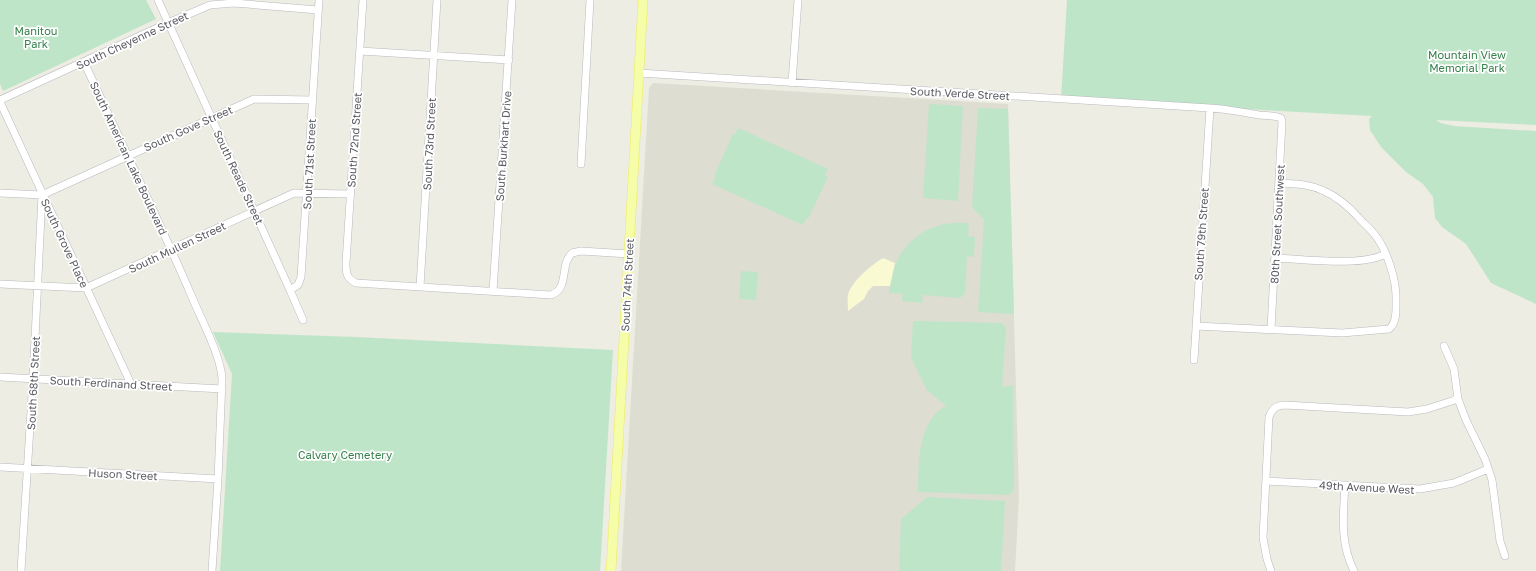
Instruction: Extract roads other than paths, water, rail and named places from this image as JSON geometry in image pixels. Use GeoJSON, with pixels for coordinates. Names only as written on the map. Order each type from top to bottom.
{"type":"FeatureCollection","features":[{"type":"Feature","properties":{"kind":"main road","name":"South 74th Street"},"geometry":{"type":"LineString","coordinates":[[611,571],[643,0]]}},
{"type":"Feature","properties":{"kind":"street","name":"South Reade Street"},"geometry":{"type":"LineString","coordinates":[[158,0],[255,210],[290,290]]}},
{"type":"Feature","properties":{"kind":"street","name":"South 71st Street"},"geometry":{"type":"LineString","coordinates":[[290,290],[298,285],[301,277],[308,193],[319,0]]}},
{"type":"Feature","properties":{"kind":"street","name":"South 72nd Street"},"geometry":{"type":"LineString","coordinates":[[363,0],[346,263],[347,276],[356,283],[420,287]]}},
{"type":"Feature","properties":{"kind":"street","name":"South 73rd Street"},"geometry":{"type":"LineString","coordinates":[[420,287],[437,0]]}},
{"type":"Feature","properties":{"kind":"street","name":"South Burkhart Drive"},"geometry":{"type":"LineString","coordinates":[[493,291],[512,0]]}},
{"type":"Feature","properties":{"kind":"street"},"geometry":{"type":"LineString","coordinates":[[581,164],[590,0]]}},
{"type":"Feature","properties":{"kind":"street"},"geometry":{"type":"LineString","coordinates":[[792,83],[798,0]]}},
{"type":"Feature","properties":{"kind":"street","name":"South Cheyenne Street"},"geometry":{"type":"LineString","coordinates":[[0,101],[208,6],[234,3],[318,10]]}},
{"type":"Feature","properties":{"kind":"street"},"geometry":{"type":"LineString","coordinates":[[360,51],[509,60]]}},
{"type":"Feature","properties":{"kind":"street","name":"South American Lake Boulevard"},"geometry":{"type":"LineString","coordinates":[[84,62],[172,249],[221,367],[222,389],[212,571]]}},
{"type":"Feature","properties":{"kind":"street","name":"South Verde Street"},"geometry":{"type":"LineString","coordinates":[[639,73],[1210,108],[1236,110],[1281,118]]}},
{"type":"Feature","properties":{"kind":"street","name":"South Gove Street"},"geometry":{"type":"LineString","coordinates":[[0,193],[42,195],[254,99],[313,100]]}},
{"type":"Feature","properties":{"kind":"street","name":"South Grove Place"},"geometry":{"type":"LineString","coordinates":[[0,101],[42,195],[131,384]]}},
{"type":"Feature","properties":{"kind":"street","name":"South 79th Street"},"geometry":{"type":"LineString","coordinates":[[1194,360],[1210,108]]}},
{"type":"Feature","properties":{"kind":"street","name":"80th Street Southwest"},"geometry":{"type":"LineString","coordinates":[[1271,329],[1281,118]]}},
{"type":"Feature","properties":{"kind":"street"},"geometry":{"type":"LineString","coordinates":[[1196,326],[1355,333],[1391,328],[1394,322],[1396,290],[1393,273],[1375,234],[1341,200],[1330,194],[1310,186],[1279,183]]}},
{"type":"Feature","properties":{"kind":"street","name":"South Mullen Street"},"geometry":{"type":"LineString","coordinates":[[0,284],[86,288],[294,193],[351,194]]}},
{"type":"Feature","properties":{"kind":"street","name":"South 68th Street"},"geometry":{"type":"LineString","coordinates":[[21,571],[33,379],[42,195]]}},
{"type":"Feature","properties":{"kind":"street"},"geometry":{"type":"LineString","coordinates":[[420,287],[551,295],[561,288],[563,284],[566,261],[572,253],[582,251],[629,254]]}},
{"type":"Feature","properties":{"kind":"street"},"geometry":{"type":"LineString","coordinates":[[1275,258],[1357,261],[1371,259],[1385,254]]}},
{"type":"Feature","properties":{"kind":"street"},"geometry":{"type":"LineString","coordinates":[[290,290],[303,320]]}},
{"type":"Feature","properties":{"kind":"street"},"geometry":{"type":"LineString","coordinates":[[1444,346],[1454,369],[1458,399],[1466,420],[1485,459],[1492,480],[1496,497],[1500,541],[1505,556]]}},
{"type":"Feature","properties":{"kind":"street","name":"South Ferdinand Street"},"geometry":{"type":"LineString","coordinates":[[0,377],[222,389]]}},
{"type":"Feature","properties":{"kind":"street"},"geometry":{"type":"LineString","coordinates":[[1271,571],[1263,538],[1269,417],[1274,408],[1285,404],[1408,412],[1427,409],[1458,399]]}},
{"type":"Feature","properties":{"kind":"street","name":"Huson Street"},"geometry":{"type":"LineString","coordinates":[[0,467],[218,479]]}},
{"type":"Feature","properties":{"kind":"street","name":"49th Avenue West"},"geometry":{"type":"LineString","coordinates":[[1266,481],[1420,489],[1454,483],[1488,469]]}},
{"type":"Feature","properties":{"kind":"street"},"geometry":{"type":"LineString","coordinates":[[1345,486],[1343,534],[1346,552],[1354,571]]}},
{"type":"Feature","properties":{"kind":"park label","name":"Manitou Park"},"geometry":{"type":"Point","coordinates":[36,36]}},
{"type":"Feature","properties":{"kind":"park label","name":"Mountain View Memorial Park"},"geometry":{"type":"Point","coordinates":[1467,60]}},
{"type":"Feature","properties":{"kind":"park label","name":"Calvary Cemetery"},"geometry":{"type":"Point","coordinates":[345,454]}}]}
